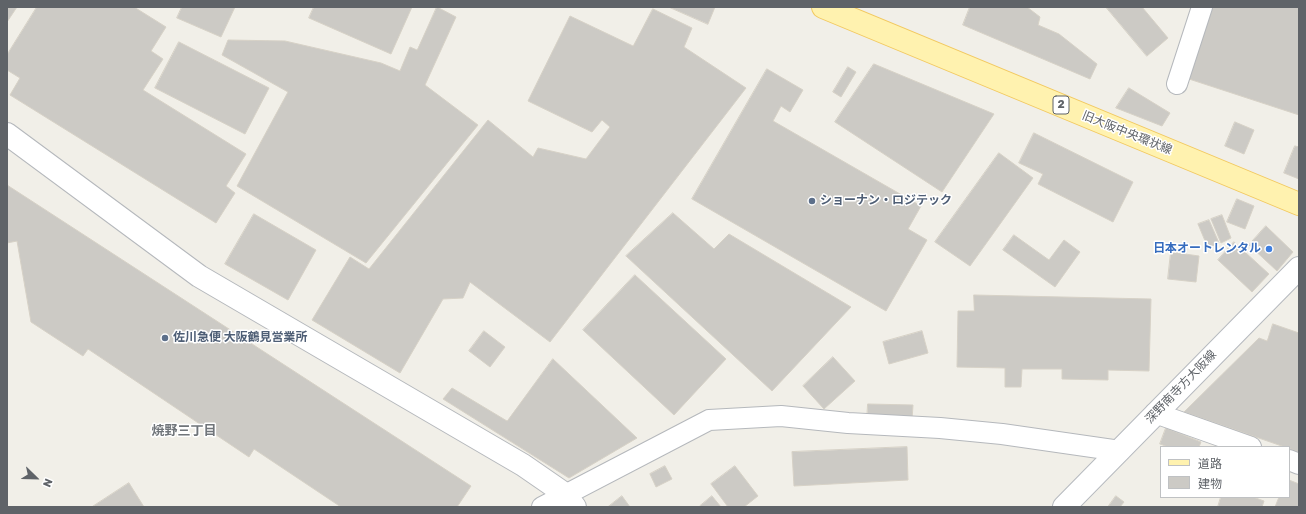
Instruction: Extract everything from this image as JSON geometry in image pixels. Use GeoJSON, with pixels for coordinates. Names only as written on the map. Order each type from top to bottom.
{"type":"FeatureCollection","features":[{"type":"Feature","properties":{"kind":"main road","name":"旧大阪中央環状線"},"geometry":{"type":"LineString","coordinates":[[823,7],[1299,204]]}},
{"type":"Feature","properties":{"kind":"street"},"geometry":{"type":"LineString","coordinates":[[1177,84],[1202,7]]}},
{"type":"Feature","properties":{"kind":"street"},"geometry":{"type":"LineString","coordinates":[[7,134],[199,276],[523,465],[570,501]]}},
{"type":"Feature","properties":{"kind":"street","name":"深野南寺方大阪線"},"geometry":{"type":"LineString","coordinates":[[1064,507],[1299,268]]}},
{"type":"Feature","properties":{"kind":"street"},"geometry":{"type":"LineString","coordinates":[[1155,413],[1248,446]]}},
{"type":"Feature","properties":{"kind":"street"},"geometry":{"type":"LineString","coordinates":[[542,507],[570,501],[708,420],[782,416],[848,423],[940,428],[1002,434],[1120,451]]}},
{"type":"Feature","properties":{"kind":"building"},"geometry":{"type":"Polygon","coordinates":[[[7,7],[17,7],[7,22],[7,7]]]}},
{"type":"Feature","properties":{"kind":"building"},"geometry":{"type":"Polygon","coordinates":[[[37,7],[134,7],[166,27],[151,51],[163,59],[143,90],[246,154],[226,186],[235,193],[216,223],[10,95],[20,78],[7,70],[7,55],[37,7]]]}},
{"type":"Feature","properties":{"kind":"building"},"geometry":{"type":"Polygon","coordinates":[[[182,7],[235,7],[221,37],[177,18],[182,7]]]}},
{"type":"Feature","properties":{"kind":"building"},"geometry":{"type":"Polygon","coordinates":[[[314,7],[412,7],[391,54],[309,18],[314,7]]]}},
{"type":"Feature","properties":{"kind":"building"},"geometry":{"type":"Polygon","coordinates":[[[437,7],[456,17],[425,85],[478,125],[366,263],[237,186],[288,92],[222,55],[228,40],[285,41],[381,63],[400,71],[410,47],[417,50],[437,7]]]}},
{"type":"Feature","properties":{"kind":"building"},"geometry":{"type":"Polygon","coordinates":[[[669,7],[715,7],[708,24],[669,7]]]}},
{"type":"Feature","properties":{"kind":"building"},"geometry":{"type":"Polygon","coordinates":[[[970,7],[1027,7],[1040,17],[1038,25],[1059,34],[1097,64],[1090,79],[963,25],[970,7]]]}},
{"type":"Feature","properties":{"kind":"building"},"geometry":{"type":"Polygon","coordinates":[[[1106,7],[1142,7],[1168,38],[1147,56],[1106,7]]]}},
{"type":"Feature","properties":{"kind":"building"},"geometry":{"type":"Polygon","coordinates":[[[1212,7],[1299,7],[1299,115],[1189,79],[1212,7]]]}},
{"type":"Feature","properties":{"kind":"building"},"geometry":{"type":"Polygon","coordinates":[[[653,9],[692,28],[684,47],[746,88],[550,342],[470,282],[463,298],[443,299],[400,373],[312,320],[350,257],[369,269],[488,120],[533,157],[538,148],[586,159],[610,127],[602,120],[592,132],[528,101],[570,16],[633,46],[653,9]]]}},
{"type":"Feature","properties":{"kind":"building"},"geometry":{"type":"Polygon","coordinates":[[[179,42],[269,88],[245,134],[155,88],[179,42]]]}},
{"type":"Feature","properties":{"kind":"building"},"geometry":{"type":"Polygon","coordinates":[[[874,64],[994,114],[942,192],[835,122],[874,64]]]}},
{"type":"Feature","properties":{"kind":"building"},"geometry":{"type":"Polygon","coordinates":[[[848,67],[856,72],[841,97],[833,92],[848,67]]]}},
{"type":"Feature","properties":{"kind":"building"},"geometry":{"type":"Polygon","coordinates":[[[767,69],[803,90],[790,112],[781,106],[773,121],[921,206],[908,229],[927,240],[886,311],[692,199],[767,69]]]}},
{"type":"Feature","properties":{"kind":"building"},"geometry":{"type":"Polygon","coordinates":[[[1129,88],[1170,113],[1162,126],[1116,108],[1129,88]]]}},
{"type":"Feature","properties":{"kind":"building"},"geometry":{"type":"Polygon","coordinates":[[[1235,122],[1254,130],[1244,154],[1225,146],[1235,122]]]}},
{"type":"Feature","properties":{"kind":"building"},"geometry":{"type":"Polygon","coordinates":[[[1034,133],[1133,182],[1113,222],[1038,184],[1043,174],[1019,163],[1034,133]]]}},
{"type":"Feature","properties":{"kind":"building"},"geometry":{"type":"Polygon","coordinates":[[[1295,146],[1299,147],[1299,179],[1284,173],[1295,146]]]}},
{"type":"Feature","properties":{"kind":"building"},"geometry":{"type":"Polygon","coordinates":[[[999,153],[1033,178],[970,266],[935,242],[999,153]]]}},
{"type":"Feature","properties":{"kind":"building"},"geometry":{"type":"Polygon","coordinates":[[[7,185],[471,486],[457,507],[341,507],[254,449],[249,457],[88,349],[83,356],[31,322],[17,241],[7,243],[7,185]]]}},
{"type":"Feature","properties":{"kind":"building"},"geometry":{"type":"Polygon","coordinates":[[[1237,199],[1254,206],[1245,229],[1227,222],[1237,199]]]}},
{"type":"Feature","properties":{"kind":"building"},"geometry":{"type":"Polygon","coordinates":[[[673,213],[714,249],[729,234],[851,307],[772,391],[626,256],[673,213]]]}},
{"type":"Feature","properties":{"kind":"building"},"geometry":{"type":"Polygon","coordinates":[[[254,214],[316,250],[288,300],[225,264],[254,214]]]}},
{"type":"Feature","properties":{"kind":"building"},"geometry":{"type":"Polygon","coordinates":[[[1222,215],[1231,238],[1221,243],[1211,219],[1222,215]]]}},
{"type":"Feature","properties":{"kind":"building"},"geometry":{"type":"Polygon","coordinates":[[[1209,220],[1219,243],[1208,248],[1198,224],[1209,220]]]}},
{"type":"Feature","properties":{"kind":"building"},"geometry":{"type":"Polygon","coordinates":[[[1266,226],[1293,252],[1277,271],[1249,245],[1266,226]]]}},
{"type":"Feature","properties":{"kind":"building"},"geometry":{"type":"Polygon","coordinates":[[[1014,235],[1049,260],[1064,240],[1080,252],[1055,287],[1003,250],[1014,235]]]}},
{"type":"Feature","properties":{"kind":"building"},"geometry":{"type":"Polygon","coordinates":[[[1234,242],[1269,274],[1252,292],[1218,260],[1234,242]]]}},
{"type":"Feature","properties":{"kind":"building"},"geometry":{"type":"Polygon","coordinates":[[[1171,252],[1199,256],[1196,282],[1168,279],[1171,252]]]}},
{"type":"Feature","properties":{"kind":"building"},"geometry":{"type":"Polygon","coordinates":[[[635,275],[726,359],[674,415],[583,330],[635,275]]]}},
{"type":"Feature","properties":{"kind":"building"},"geometry":{"type":"Polygon","coordinates":[[[974,295],[1151,299],[1149,371],[1108,370],[1108,380],[1062,379],[1062,369],[1022,369],[1021,387],[1005,387],[1005,368],[957,367],[958,311],[974,311],[974,295]]]}},
{"type":"Feature","properties":{"kind":"building"},"geometry":{"type":"Polygon","coordinates":[[[1273,324],[1299,333],[1299,452],[1290,449],[1290,446],[1282,446],[1184,412],[1259,338],[1267,341],[1273,324]]]}},
{"type":"Feature","properties":{"kind":"building"},"geometry":{"type":"Polygon","coordinates":[[[484,331],[505,347],[490,367],[469,351],[484,331]]]}},
{"type":"Feature","properties":{"kind":"building"},"geometry":{"type":"Polygon","coordinates":[[[922,331],[928,353],[889,364],[883,342],[922,331]]]}},
{"type":"Feature","properties":{"kind":"building"},"geometry":{"type":"Polygon","coordinates":[[[833,357],[855,381],[824,409],[803,386],[833,357]]]}},
{"type":"Feature","properties":{"kind":"building"},"geometry":{"type":"Polygon","coordinates":[[[553,359],[637,438],[569,478],[443,399],[452,388],[507,421],[553,359]]]}},
{"type":"Feature","properties":{"kind":"building"},"geometry":{"type":"Polygon","coordinates":[[[868,404],[913,405],[912,420],[867,420],[868,404]]]}},
{"type":"Feature","properties":{"kind":"building"},"geometry":{"type":"Polygon","coordinates":[[[1166,428],[1201,442],[1199,446],[1165,446],[1160,444],[1166,428]]]}},
{"type":"Feature","properties":{"kind":"building"},"geometry":{"type":"Polygon","coordinates":[[[907,447],[908,480],[794,486],[792,452],[907,447]]]}},
{"type":"Feature","properties":{"kind":"building"},"geometry":{"type":"Polygon","coordinates":[[[665,466],[672,479],[656,487],[650,474],[665,466]]]}},
{"type":"Feature","properties":{"kind":"building"},"geometry":{"type":"Polygon","coordinates":[[[735,466],[758,496],[744,507],[728,507],[711,484],[735,466]]]}},
{"type":"Feature","properties":{"kind":"building"},"geometry":{"type":"Polygon","coordinates":[[[1290,480],[1299,484],[1299,507],[1275,507],[1279,498],[1290,498],[1290,480]]]}},
{"type":"Feature","properties":{"kind":"building"},"geometry":{"type":"Polygon","coordinates":[[[129,483],[144,507],[92,507],[129,483]]]}},
{"type":"Feature","properties":{"kind":"building"},"geometry":{"type":"Polygon","coordinates":[[[622,496],[630,507],[608,507],[622,496]]]}},
{"type":"Feature","properties":{"kind":"building"},"geometry":{"type":"Polygon","coordinates":[[[712,496],[721,507],[700,507],[700,506],[712,496]]]}},
{"type":"Feature","properties":{"kind":"building"},"geometry":{"type":"Polygon","coordinates":[[[1116,496],[1124,502],[1120,507],[1108,507],[1116,496]]]}},
{"type":"Feature","properties":{"kind":"building"},"geometry":{"type":"Polygon","coordinates":[[[1221,498],[1256,498],[1264,501],[1262,507],[1218,507],[1221,498]]]}},
{"type":"Feature","properties":{"kind":"place","name":"ショーナン・ロジテック"},"geometry":{"type":"Point","coordinates":[812,201]}},
{"type":"Feature","properties":{"kind":"place","name":"日本オートレンタル"},"geometry":{"type":"Point","coordinates":[1269,249]}},
{"type":"Feature","properties":{"kind":"place","name":"佐川急便 大阪鶴見営業所"},"geometry":{"type":"Point","coordinates":[165,338]}},
{"type":"Feature","properties":{"kind":"district","name":"焼野三丁目"},"geometry":{"type":"Point","coordinates":[184,431]}}]}
